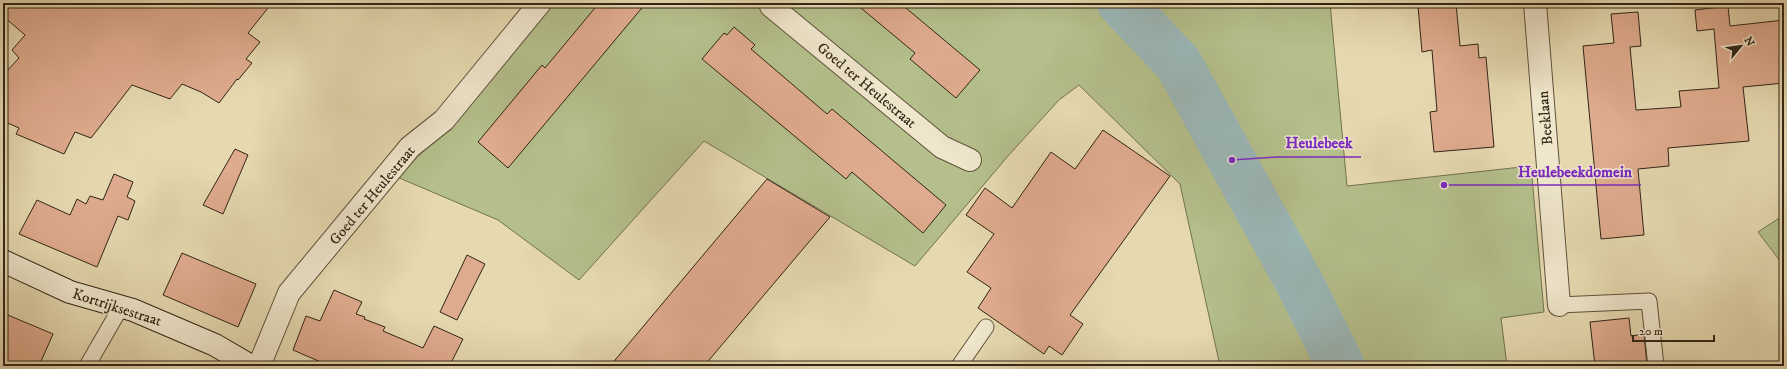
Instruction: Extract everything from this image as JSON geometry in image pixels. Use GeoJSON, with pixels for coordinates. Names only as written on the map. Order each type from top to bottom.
{"type":"FeatureCollection","features":[{"type":"Feature","properties":{"kind":"street","name":"Goed ter Heulestraat"},"geometry":{"type":"LineString","coordinates":[[247,364],[289,293],[410,147],[444,120],[540,3]]}},
{"type":"Feature","properties":{"kind":"street","name":"Goed ter Heulestraat"},"geometry":{"type":"LineString","coordinates":[[770,3],[771,6],[942,147],[970,160]]}},
{"type":"Feature","properties":{"kind":"street","name":"Beeklaan"},"geometry":{"type":"LineString","coordinates":[[1535,3],[1559,304]]}},
{"type":"Feature","properties":{"kind":"street","name":"Kortrijksestraat"},"geometry":{"type":"LineString","coordinates":[[3,261],[70,292],[133,310],[215,345],[247,364]]}},
{"type":"Feature","properties":{"kind":"lane"},"geometry":{"type":"LineString","coordinates":[[1559,304],[1649,301],[1656,366]]}},
{"type":"Feature","properties":{"kind":"lane"},"geometry":{"type":"LineString","coordinates":[[87,366],[121,307]]}},
{"type":"Feature","properties":{"kind":"lane"},"geometry":{"type":"LineString","coordinates":[[959,366],[986,327]]}},
{"type":"Feature","properties":{"kind":"green space"},"geometry":{"type":"Polygon","coordinates":[[[552,3],[1330,3],[1347,186],[1531,166],[1544,312],[1501,318],[1507,366],[1220,366],[1180,184],[1079,85],[1059,100],[1008,156],[915,266],[704,141],[579,280],[498,220],[397,177],[447,128],[552,3]]]}},
{"type":"Feature","properties":{"kind":"green space"},"geometry":{"type":"Polygon","coordinates":[[[1784,215],[1784,266],[1758,232],[1784,215]]]}},
{"type":"Feature","properties":{"kind":"building"},"geometry":{"type":"Polygon","coordinates":[[[3,3],[272,3],[248,33],[260,42],[246,59],[252,63],[238,80],[237,79],[219,103],[201,92],[182,84],[170,99],[132,85],[91,138],[75,132],[64,154],[16,134],[19,128],[3,121],[3,75],[19,58],[12,50],[25,35],[3,16],[3,3]]]}},
{"type":"Feature","properties":{"kind":"building"},"geometry":{"type":"Polygon","coordinates":[[[599,3],[646,3],[508,168],[478,142],[542,65],[545,68],[599,3]]]}},
{"type":"Feature","properties":{"kind":"building"},"geometry":{"type":"Polygon","coordinates":[[[855,3],[900,3],[980,70],[956,98],[910,59],[915,53],[855,3]]]}},
{"type":"Feature","properties":{"kind":"building"},"geometry":{"type":"Polygon","coordinates":[[[1434,3],[1456,3],[1460,46],[1478,44],[1479,58],[1486,57],[1494,147],[1434,152],[1430,112],[1437,111],[1432,50],[1422,52],[1418,6],[1434,3]]]}},
{"type":"Feature","properties":{"kind":"building"},"geometry":{"type":"Polygon","coordinates":[[[1728,6],[1730,26],[1784,20],[1784,83],[1743,87],[1749,141],[1668,148],[1669,166],[1638,169],[1644,235],[1601,239],[1583,46],[1614,43],[1611,14],[1638,12],[1641,46],[1630,47],[1636,110],[1681,107],[1679,91],[1719,88],[1714,29],[1697,31],[1695,10],[1728,6]]]}},
{"type":"Feature","properties":{"kind":"building"},"geometry":{"type":"Polygon","coordinates":[[[734,27],[755,45],[751,49],[827,114],[832,109],[946,205],[923,233],[852,172],[846,179],[702,59],[724,33],[727,35],[734,27]]]}},
{"type":"Feature","properties":{"kind":"building"},"geometry":{"type":"Polygon","coordinates":[[[1103,130],[1170,176],[1070,315],[1083,324],[1062,355],[1049,346],[1044,354],[978,308],[991,288],[967,272],[994,234],[966,215],[985,188],[1012,208],[1051,152],[1075,169],[1103,130]]]}},
{"type":"Feature","properties":{"kind":"building"},"geometry":{"type":"Polygon","coordinates":[[[235,149],[248,155],[223,214],[203,205],[235,149]]]}},
{"type":"Feature","properties":{"kind":"building"},"geometry":{"type":"Polygon","coordinates":[[[114,174],[133,182],[127,197],[135,201],[128,220],[118,216],[97,267],[19,234],[37,200],[70,215],[77,199],[86,204],[90,196],[103,200],[114,174]]]}},
{"type":"Feature","properties":{"kind":"building"},"geometry":{"type":"Polygon","coordinates":[[[767,179],[830,217],[704,366],[610,366],[767,179]]]}},
{"type":"Feature","properties":{"kind":"building"},"geometry":{"type":"Polygon","coordinates":[[[182,253],[256,284],[238,327],[163,295],[182,253]]]}},
{"type":"Feature","properties":{"kind":"building"},"geometry":{"type":"Polygon","coordinates":[[[467,255],[485,264],[457,320],[440,312],[467,255]]]}},
{"type":"Feature","properties":{"kind":"building"},"geometry":{"type":"Polygon","coordinates":[[[334,290],[362,302],[356,314],[365,317],[364,319],[385,327],[383,331],[423,348],[434,326],[463,339],[452,361],[464,366],[330,366],[293,350],[306,316],[320,321],[334,290]]]}},
{"type":"Feature","properties":{"kind":"building"},"geometry":{"type":"Polygon","coordinates":[[[3,313],[53,334],[39,366],[3,366],[3,313]]]}},
{"type":"Feature","properties":{"kind":"building"},"geometry":{"type":"Polygon","coordinates":[[[1629,318],[1631,336],[1644,334],[1647,366],[1595,366],[1590,322],[1629,318]]]}},
{"type":"Feature","properties":{"kind":"waterway"},"geometry":{"type":"LineString","coordinates":[[1121,3],[1178,63],[1299,282],[1341,366]]}},
{"type":"Feature","properties":{"kind":"place","name":"Heulebeek"},"geometry":{"type":"Point","coordinates":[1232,160]}},
{"type":"Feature","properties":{"kind":"place","name":"Heulebeekdomein"},"geometry":{"type":"Point","coordinates":[1444,185]}}]}
